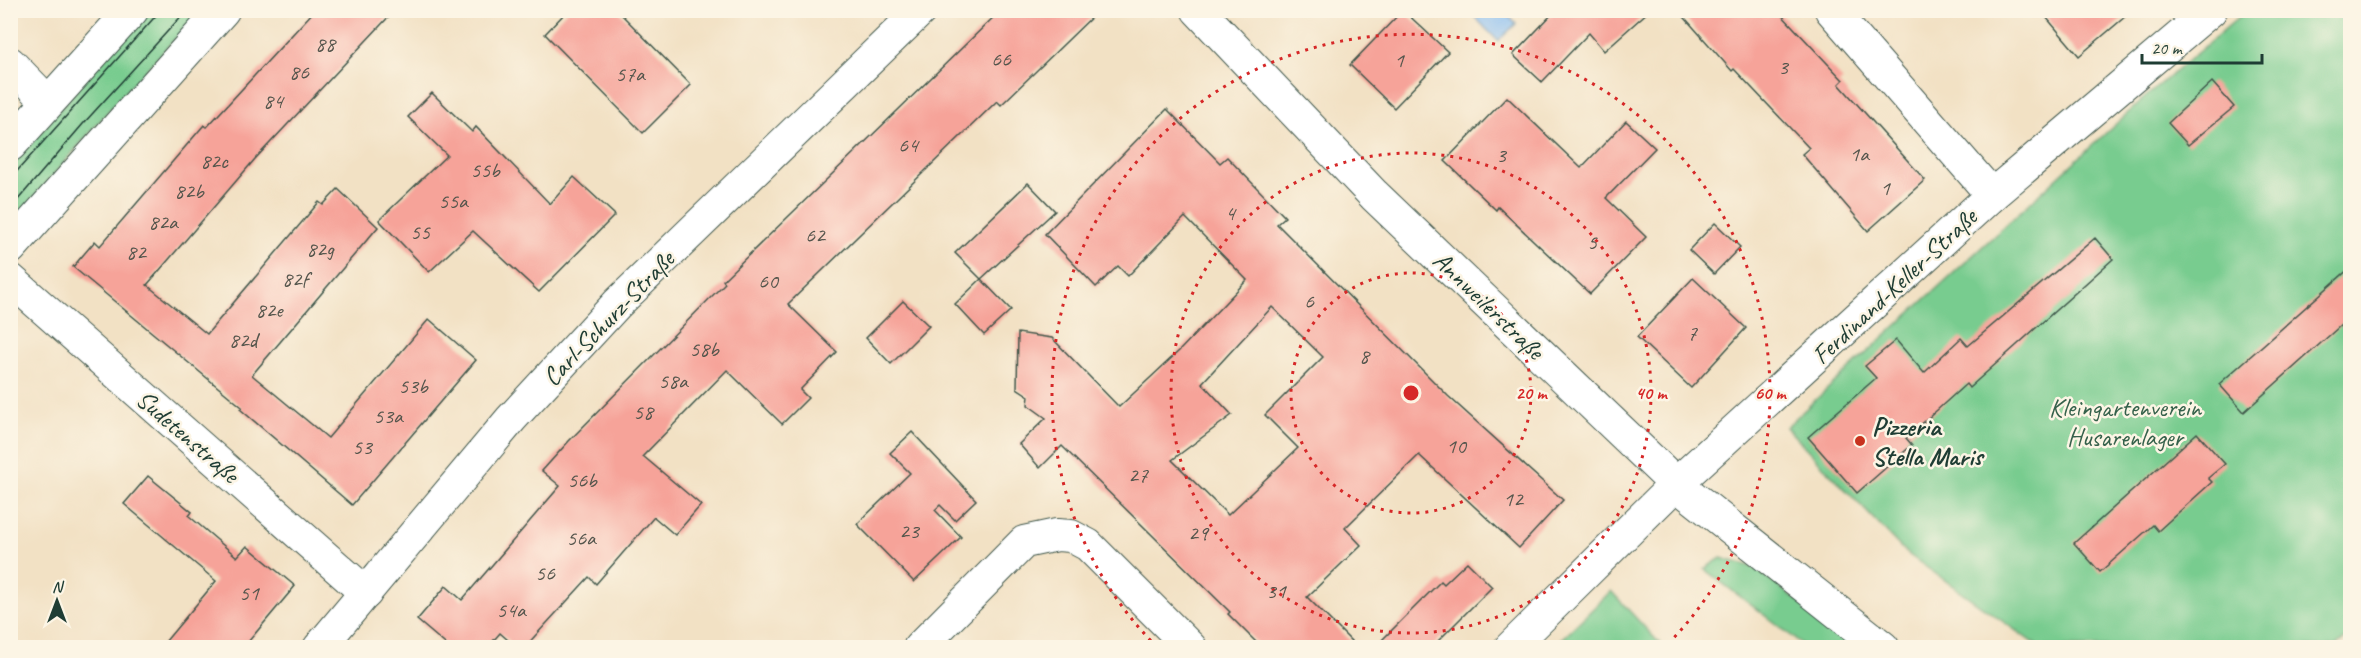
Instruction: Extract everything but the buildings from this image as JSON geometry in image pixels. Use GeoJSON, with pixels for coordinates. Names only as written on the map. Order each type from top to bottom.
{"type":"FeatureCollection","features":[{"type":"Feature","properties":{"kind":"street"},"geometry":{"type":"LineString","coordinates":[[10,145],[47,101],[132,10]]}},
{"type":"Feature","properties":{"kind":"street"},"geometry":{"type":"LineString","coordinates":[[10,248],[223,10]]}},
{"type":"Feature","properties":{"kind":"street","name":"Carl-Schurz-Straße"},"geometry":{"type":"LineString","coordinates":[[319,648],[511,419],[617,304],[921,10]]}},
{"type":"Feature","properties":{"kind":"street","name":"Annweilerstraße"},"geometry":{"type":"LineString","coordinates":[[1198,10],[1374,195],[1676,484],[1882,648]]}},
{"type":"Feature","properties":{"kind":"street"},"geometry":{"type":"LineString","coordinates":[[1831,10],[1992,195]]}},
{"type":"Feature","properties":{"kind":"street","name":"Ferdinand-Keller-Straße"},"geometry":{"type":"LineString","coordinates":[[1510,648],[1676,484],[1992,195],[2211,10]]}},
{"type":"Feature","properties":{"kind":"street"},"geometry":{"type":"LineString","coordinates":[[10,63],[47,101]]}},
{"type":"Feature","properties":{"kind":"street","name":"Sudetenstraße"},"geometry":{"type":"LineString","coordinates":[[10,279],[366,593]]}},
{"type":"Feature","properties":{"kind":"street"},"geometry":{"type":"LineString","coordinates":[[919,648],[1024,542],[1057,535],[1071,536],[1088,545],[1191,648]]}},
{"type":"Feature","properties":{"kind":"green space"},"geometry":{"type":"Polygon","coordinates":[[[144,11],[201,11],[119,99],[11,224],[11,166],[144,11]]]}},
{"type":"Feature","properties":{"kind":"green space","name":"Kleingartenverein Husarenlager"},"geometry":{"type":"Polygon","coordinates":[[[2246,11],[2350,11],[2350,634],[2335,647],[2039,647],[1905,552],[1786,427],[2143,99],[2246,11]]]}},
{"type":"Feature","properties":{"kind":"green space"},"geometry":{"type":"Polygon","coordinates":[[[1721,558],[1753,567],[1859,647],[1806,647],[1704,569],[1721,558]]]}},
{"type":"Feature","properties":{"kind":"green space"},"geometry":{"type":"Polygon","coordinates":[[[1611,591],[1663,647],[1553,647],[1611,591]]]}},
{"type":"Feature","properties":{"kind":"water"},"geometry":{"type":"Polygon","coordinates":[[[1469,11],[1504,11],[1516,24],[1498,41],[1469,11]]]}},
{"type":"Feature","properties":{"kind":"tram line"},"geometry":{"type":"LineString","coordinates":[[10,179],[161,10]]}},
{"type":"Feature","properties":{"kind":"tram line"},"geometry":{"type":"LineString","coordinates":[[10,209],[83,124],[187,10]]}},
{"type":"Feature","properties":{"kind":"place","name":"Pizzeria Stella Maris"},"geometry":{"type":"Point","coordinates":[1860,441]}}]}
